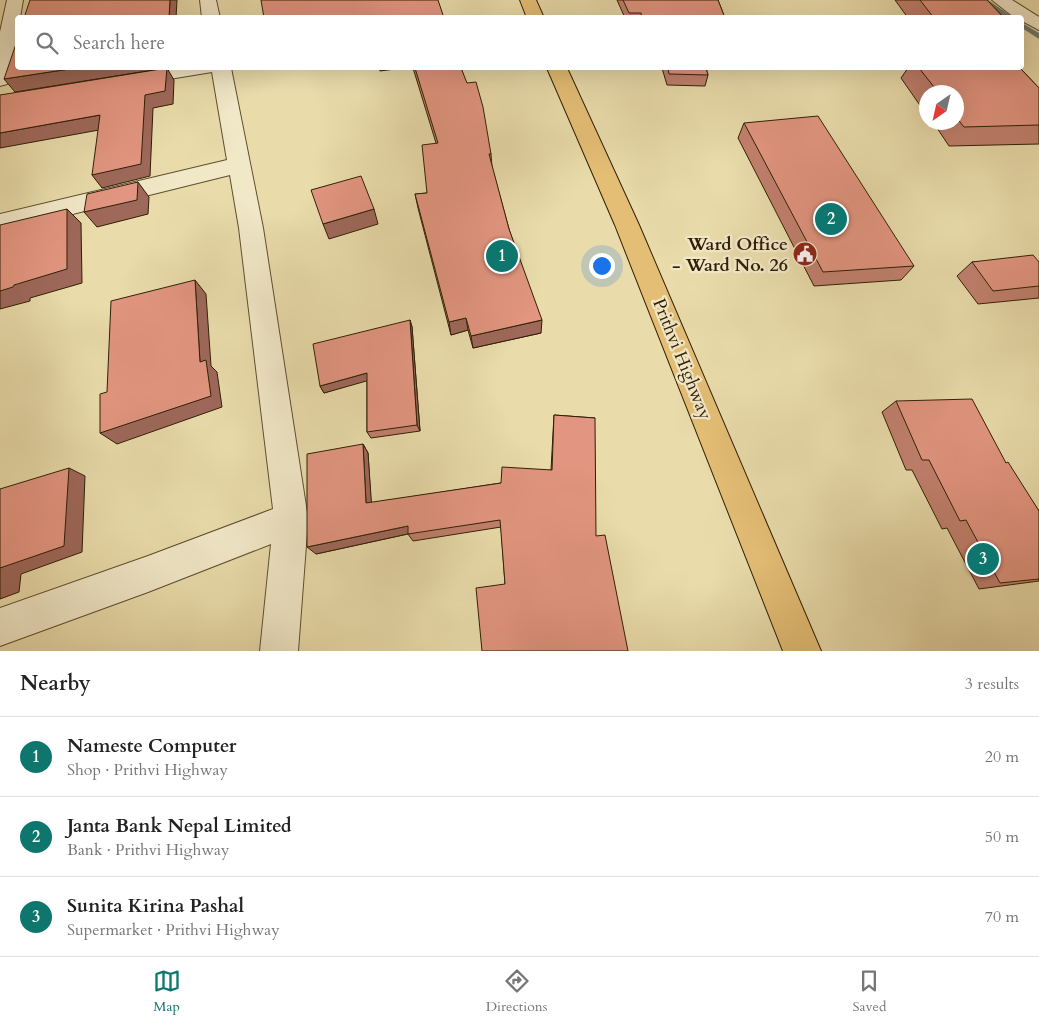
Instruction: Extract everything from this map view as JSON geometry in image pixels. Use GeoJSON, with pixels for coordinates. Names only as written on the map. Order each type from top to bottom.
{"type":"FeatureCollection","features":[{"type":"Feature","properties":{"kind":"highway"},"geometry":{"type":"LineString","coordinates":[[528,0],[535,15]]}},
{"type":"Feature","properties":{"kind":"highway","name":"Prithvi Highway"},"geometry":{"type":"LineString","coordinates":[[559,70],[627,225],[802,651]]}},
{"type":"Feature","properties":{"kind":"street"},"geometry":{"type":"LineString","coordinates":[[0,80],[14,0]]}},
{"type":"Feature","properties":{"kind":"street"},"geometry":{"type":"LineString","coordinates":[[208,0],[210,15]]}},
{"type":"Feature","properties":{"kind":"street"},"geometry":{"type":"LineString","coordinates":[[1000,0],[1023,15]]}},
{"type":"Feature","properties":{"kind":"street"},"geometry":{"type":"LineString","coordinates":[[1024,15],[1039,25]]}},
{"type":"Feature","properties":{"kind":"street"},"geometry":{"type":"LineString","coordinates":[[112,83],[193,70]]}},
{"type":"Feature","properties":{"kind":"street"},"geometry":{"type":"LineString","coordinates":[[220,70],[251,228],[291,519],[278,651]]}},
{"type":"Feature","properties":{"kind":"street"},"geometry":{"type":"LineString","coordinates":[[0,223],[239,165]]}},
{"type":"Feature","properties":{"kind":"street"},"geometry":{"type":"LineString","coordinates":[[0,628],[291,519]]}},
{"type":"Feature","properties":{"kind":"building"},"geometry":{"type":"Polygon","coordinates":[[[30,0],[170,0],[169,15],[25,15],[30,0]]]}},
{"type":"Feature","properties":{"kind":"building"},"geometry":{"type":"Polygon","coordinates":[[[261,0],[438,0],[443,15],[264,15],[261,0]]]}},
{"type":"Feature","properties":{"kind":"building"},"geometry":{"type":"Polygon","coordinates":[[[623,0],[718,0],[724,15],[641,15],[641,13],[629,13],[623,0]]]}},
{"type":"Feature","properties":{"kind":"building"},"geometry":{"type":"Polygon","coordinates":[[[920,0],[987,0],[1001,15],[932,15],[920,0]]]}},
{"type":"Feature","properties":{"kind":"building"},"geometry":{"type":"Polygon","coordinates":[[[15,47],[15,70],[63,70],[4,79],[15,47]]]}},
{"type":"Feature","properties":{"kind":"building"},"geometry":{"type":"Polygon","coordinates":[[[155,70],[167,70],[165,91],[145,95],[141,164],[92,175],[100,115],[0,133],[0,95],[155,70]]]}},
{"type":"Feature","properties":{"kind":"building"},"geometry":{"type":"Polygon","coordinates":[[[416,70],[462,70],[467,83],[476,82],[483,107],[491,154],[489,154],[509,229],[542,320],[471,336],[466,318],[449,322],[415,194],[427,193],[422,145],[438,143],[416,70]]]}},
{"type":"Feature","properties":{"kind":"building"},"geometry":{"type":"Polygon","coordinates":[[[668,70],[707,70],[708,75],[669,74],[668,70]]]}},
{"type":"Feature","properties":{"kind":"building"},"geometry":{"type":"Polygon","coordinates":[[[921,70],[1022,70],[1039,88],[1039,125],[964,127],[964,85],[932,85],[921,70]]]}},
{"type":"Feature","properties":{"kind":"building"},"geometry":{"type":"Polygon","coordinates":[[[818,116],[914,266],[823,272],[744,123],[818,116]]]}},
{"type":"Feature","properties":{"kind":"building"},"geometry":{"type":"Polygon","coordinates":[[[361,176],[374,209],[323,224],[311,190],[361,176]]]}},
{"type":"Feature","properties":{"kind":"building"},"geometry":{"type":"Polygon","coordinates":[[[138,182],[137,200],[84,212],[87,194],[138,182]]]}},
{"type":"Feature","properties":{"kind":"building"},"geometry":{"type":"Polygon","coordinates":[[[67,209],[67,269],[0,291],[0,225],[67,209]]]}},
{"type":"Feature","properties":{"kind":"building"},"geometry":{"type":"Polygon","coordinates":[[[1033,255],[1039,262],[1039,286],[993,291],[972,262],[1033,255]]]}},
{"type":"Feature","properties":{"kind":"building"},"geometry":{"type":"Polygon","coordinates":[[[195,280],[200,362],[206,360],[211,396],[100,433],[100,394],[107,392],[111,301],[195,280]]]}},
{"type":"Feature","properties":{"kind":"building"},"geometry":{"type":"Polygon","coordinates":[[[410,320],[417,425],[367,432],[367,373],[320,386],[313,344],[410,320]]]}},
{"type":"Feature","properties":{"kind":"building"},"geometry":{"type":"Polygon","coordinates":[[[972,399],[1006,463],[1008,462],[1039,511],[1039,579],[1000,583],[966,520],[960,521],[929,460],[922,460],[896,401],[972,399]]]}},
{"type":"Feature","properties":{"kind":"building"},"geometry":{"type":"Polygon","coordinates":[[[554,415],[595,418],[596,536],[605,535],[628,651],[482,651],[476,588],[505,584],[500,520],[408,534],[408,526],[307,547],[307,454],[363,444],[366,503],[501,483],[502,467],[552,470],[554,415]]]}},
{"type":"Feature","properties":{"kind":"building"},"geometry":{"type":"Polygon","coordinates":[[[69,468],[64,546],[0,568],[0,489],[69,468]]]}},
{"type":"Feature","properties":{"kind":"waterway"},"geometry":{"type":"LineString","coordinates":[[983,0],[1006,15]]}},
{"type":"Feature","properties":{"kind":"waterway"},"geometry":{"type":"LineString","coordinates":[[1024,26],[1039,37]]}},
{"type":"Feature","properties":{"kind":"place","name":"Janta Bank Nepal Limited"},"geometry":{"type":"Point","coordinates":[831,219]}},
{"type":"Feature","properties":{"kind":"place","name":"Ward Office - Ward No. 26"},"geometry":{"type":"Point","coordinates":[805,254]}},
{"type":"Feature","properties":{"kind":"place","name":"Nameste Computer"},"geometry":{"type":"Point","coordinates":[502,256]}},
{"type":"Feature","properties":{"kind":"place","name":"Sunita Kirina Pashal"},"geometry":{"type":"Point","coordinates":[983,559]}}]}
